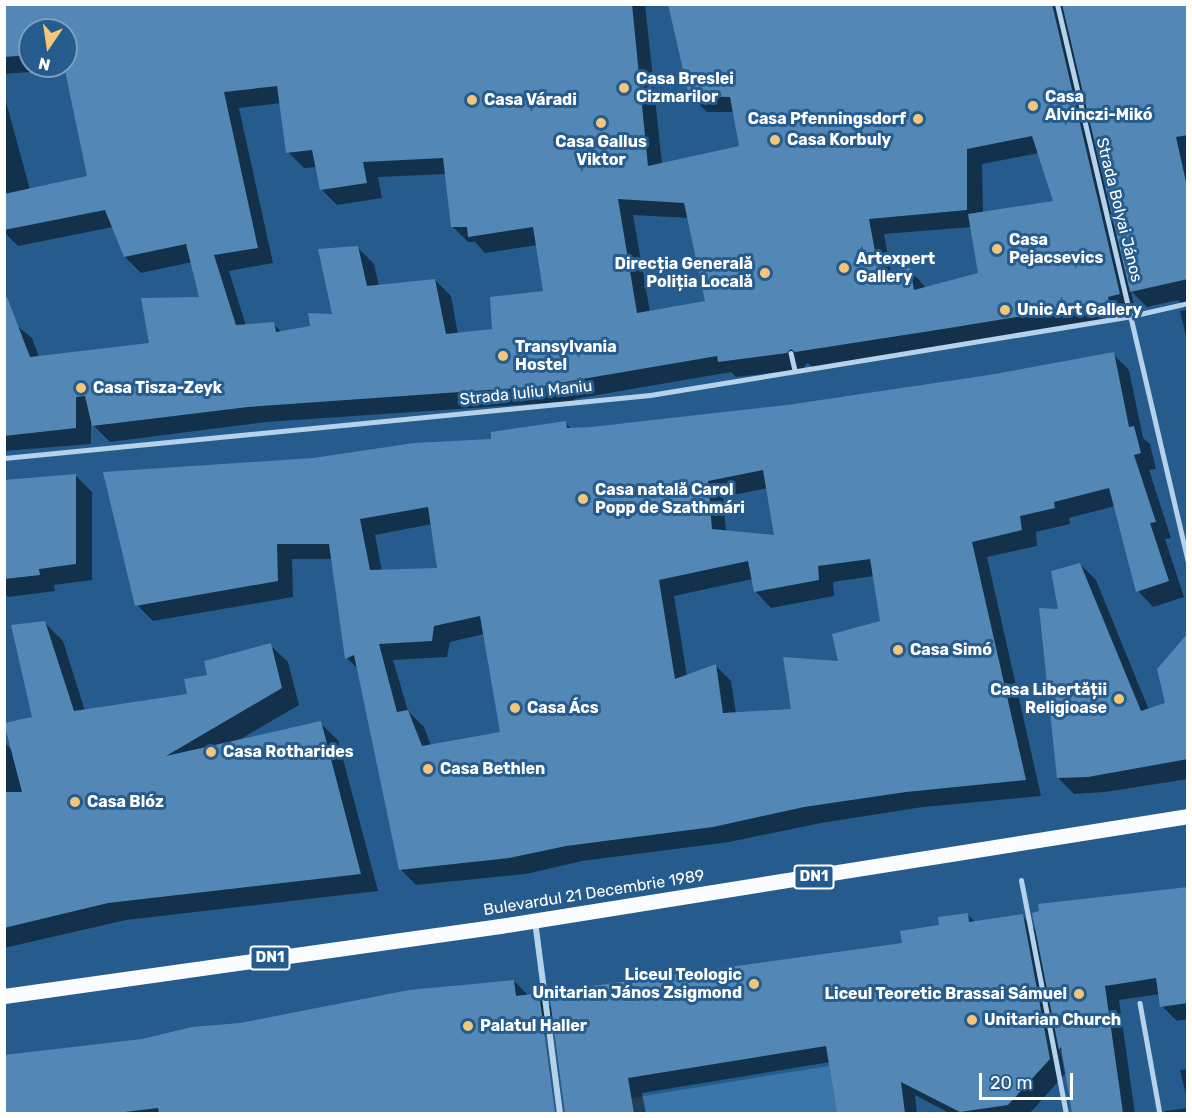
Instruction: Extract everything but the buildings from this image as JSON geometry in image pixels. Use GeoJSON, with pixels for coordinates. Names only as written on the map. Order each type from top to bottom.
{"type":"FeatureCollection","features":[{"type":"Feature","properties":{"kind":"main road","name":"Bulevardul 21 Decembrie 1989"},"geometry":{"type":"LineString","coordinates":[[4,996],[535,921],[1188,816]]}},
{"type":"Feature","properties":{"kind":"street","name":"Strada Bolyai János"},"geometry":{"type":"LineString","coordinates":[[1057,4],[1188,562]]}},
{"type":"Feature","properties":{"kind":"street","name":"Strada Iuliu Maniu"},"geometry":{"type":"LineString","coordinates":[[4,458],[650,395],[1131,316],[1188,303]]}},
{"type":"Feature","properties":{"kind":"street"},"geometry":{"type":"LineString","coordinates":[[1021,880],[1066,1113]]}},
{"type":"Feature","properties":{"kind":"street"},"geometry":{"type":"LineString","coordinates":[[535,921],[560,1113]]}},
{"type":"Feature","properties":{"kind":"lane"},"geometry":{"type":"LineString","coordinates":[[791,353],[795,371]]}},
{"type":"Feature","properties":{"kind":"lane"},"geometry":{"type":"LineString","coordinates":[[1140,1003],[1160,1113]]}},
{"type":"Feature","properties":{"kind":"shaded area"},"geometry":{"type":"Polygon","coordinates":[[[829,1066],[837,1113],[634,1113],[631,1098],[829,1066]]]}},
{"type":"Feature","properties":{"kind":"place","name":"Casa Breslei Cizmarilor"},"geometry":{"type":"Point","coordinates":[624,88]}},
{"type":"Feature","properties":{"kind":"place","name":"Casa Váradi"},"geometry":{"type":"Point","coordinates":[472,100]}},
{"type":"Feature","properties":{"kind":"place","name":"Casa Alvinczi-Mikó"},"geometry":{"type":"Point","coordinates":[1033,106]}},
{"type":"Feature","properties":{"kind":"place","name":"Casa Pfenningsdorf"},"geometry":{"type":"Point","coordinates":[918,119]}},
{"type":"Feature","properties":{"kind":"place","name":"Casa Gallus Viktor"},"geometry":{"type":"Point","coordinates":[601,123]}},
{"type":"Feature","properties":{"kind":"place","name":"Casa Korbuly"},"geometry":{"type":"Point","coordinates":[775,140]}},
{"type":"Feature","properties":{"kind":"place","name":"Casa Pejacsevics"},"geometry":{"type":"Point","coordinates":[997,249]}},
{"type":"Feature","properties":{"kind":"place","name":"Artexpert Gallery"},"geometry":{"type":"Point","coordinates":[844,268]}},
{"type":"Feature","properties":{"kind":"place","name":"Direcția Generală Poliția Locală"},"geometry":{"type":"Point","coordinates":[765,273]}},
{"type":"Feature","properties":{"kind":"place","name":"Unic Art Gallery"},"geometry":{"type":"Point","coordinates":[1005,310]}},
{"type":"Feature","properties":{"kind":"place","name":"Transylvania Hostel"},"geometry":{"type":"Point","coordinates":[503,356]}},
{"type":"Feature","properties":{"kind":"place","name":"Casa Tisza-Zeyk"},"geometry":{"type":"Point","coordinates":[81,388]}},
{"type":"Feature","properties":{"kind":"place","name":"Casa natală Carol Popp de Szathmári"},"geometry":{"type":"Point","coordinates":[583,499]}},
{"type":"Feature","properties":{"kind":"place","name":"Casa Simó"},"geometry":{"type":"Point","coordinates":[898,650]}},
{"type":"Feature","properties":{"kind":"place","name":"Casa Libertății Religioase"},"geometry":{"type":"Point","coordinates":[1119,699]}},
{"type":"Feature","properties":{"kind":"place","name":"Casa Ács"},"geometry":{"type":"Point","coordinates":[515,708]}},
{"type":"Feature","properties":{"kind":"place","name":"Casa Rotharides"},"geometry":{"type":"Point","coordinates":[211,752]}},
{"type":"Feature","properties":{"kind":"place","name":"Casa Bethlen"},"geometry":{"type":"Point","coordinates":[428,769]}},
{"type":"Feature","properties":{"kind":"place","name":"Casa Blóz"},"geometry":{"type":"Point","coordinates":[75,802]}},
{"type":"Feature","properties":{"kind":"place","name":"Liceul Teologic Unitarian János Zsigmond"},"geometry":{"type":"Point","coordinates":[754,984]}},
{"type":"Feature","properties":{"kind":"place","name":"Liceul Teoretic Brassai Sámuel"},"geometry":{"type":"Point","coordinates":[1079,994]}},
{"type":"Feature","properties":{"kind":"place","name":"Unitarian Church"},"geometry":{"type":"Point","coordinates":[972,1020]}},
{"type":"Feature","properties":{"kind":"place","name":"Palatul Haller"},"geometry":{"type":"Point","coordinates":[468,1026]}}]}
